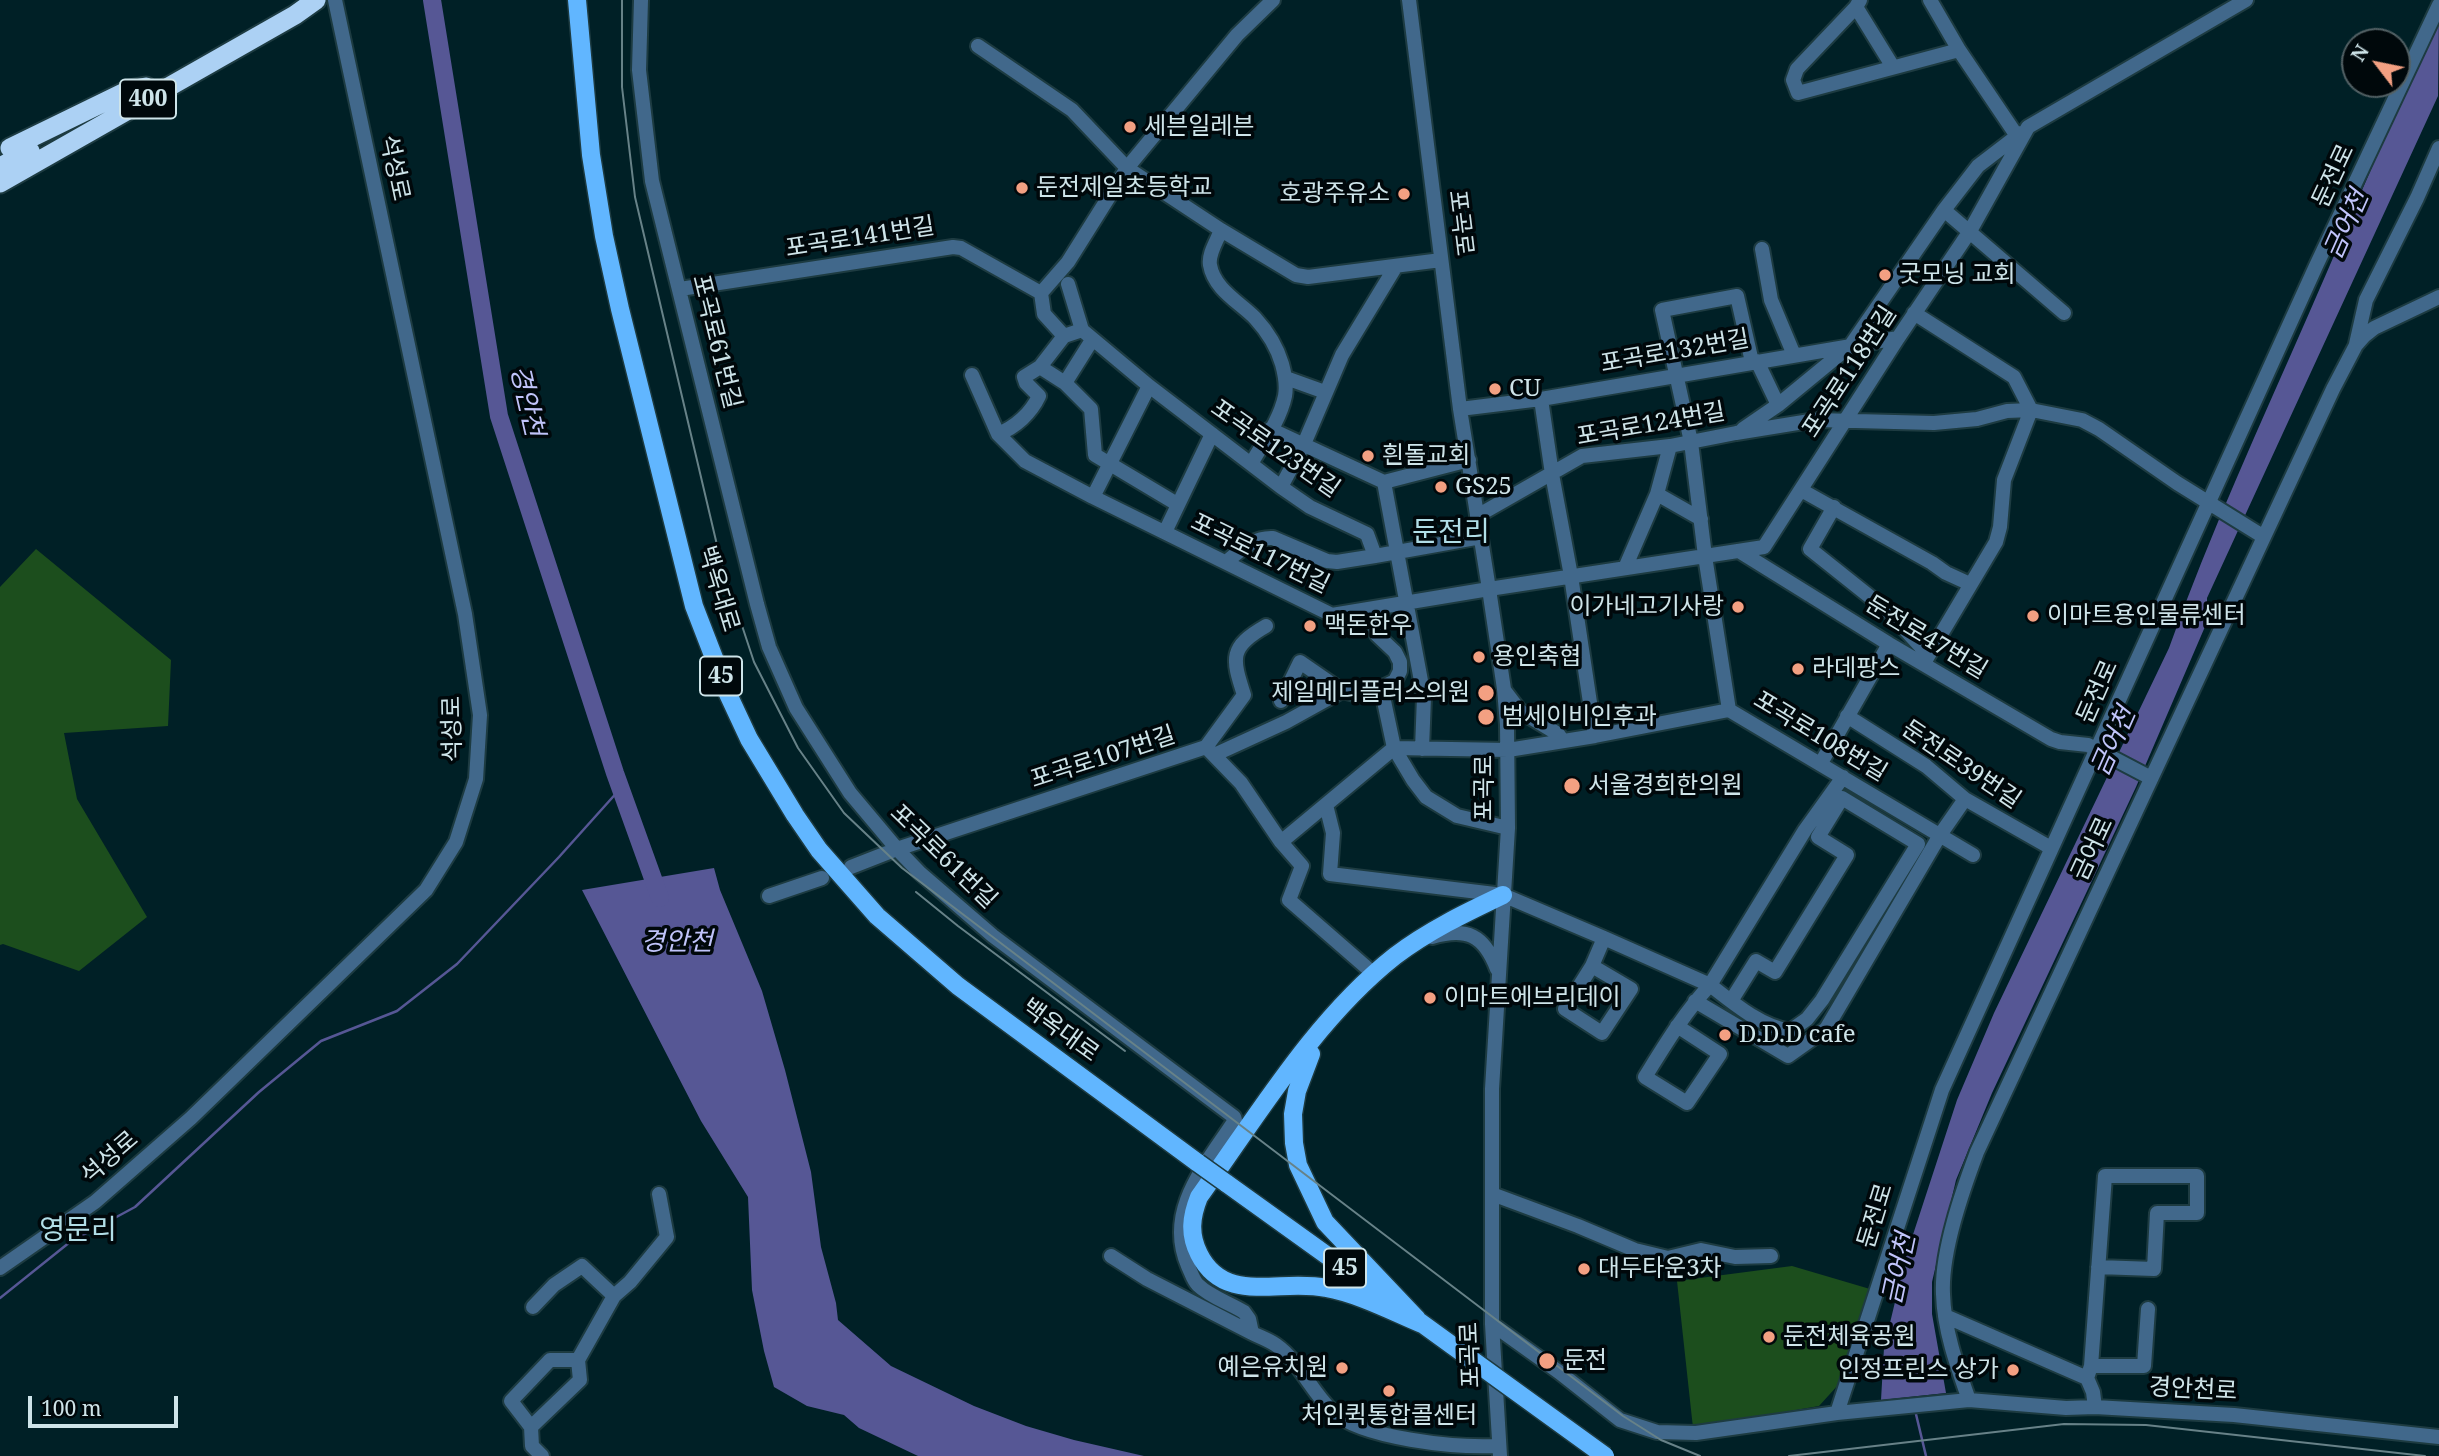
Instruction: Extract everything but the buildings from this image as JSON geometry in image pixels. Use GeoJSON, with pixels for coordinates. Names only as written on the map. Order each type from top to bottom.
{"type":"FeatureCollection","features":[{"type":"Feature","properties":{"kind":"highway","name":"400"},"geometry":{"type":"LineString","coordinates":[[0,167],[294,5],[316,0]]}},
{"type":"Feature","properties":{"kind":"highway","name":"400"},"geometry":{"type":"LineString","coordinates":[[0,183],[294,5]]}},
{"type":"Feature","properties":{"kind":"highway"},"geometry":{"type":"LineString","coordinates":[[0,152],[130,90],[146,87]]}},
{"type":"Feature","properties":{"kind":"main road","name":"백옥대로"},"geometry":{"type":"LineString","coordinates":[[577,0],[591,155],[604,236],[694,606],[749,739],[794,815],[819,850],[877,916],[958,986],[1422,1324]]}},
{"type":"Feature","properties":{"kind":"main road"},"geometry":{"type":"LineString","coordinates":[[1422,1324],[1326,1287],[1243,1287],[1228,1283],[1214,1274],[1203,1262],[1194,1244],[1192,1213],[1199,1197],[1325,1025],[1374,974],[1417,941],[1454,918],[1503,895]]}},
{"type":"Feature","properties":{"kind":"main road"},"geometry":{"type":"LineString","coordinates":[[1325,1025],[1306,1063],[1297,1091],[1293,1114],[1298,1165],[1325,1222],[1422,1324]]}},
{"type":"Feature","properties":{"kind":"main road","name":"45"},"geometry":{"type":"LineString","coordinates":[[1422,1324],[1605,1456]]}},
{"type":"Feature","properties":{"kind":"street","name":"석성로"},"geometry":{"type":"LineString","coordinates":[[0,1268],[94,1202],[191,1118],[426,890],[456,842],[475,779],[480,715],[465,614],[335,0]]}},
{"type":"Feature","properties":{"kind":"street","name":"포곡로61번길"},"geometry":{"type":"LineString","coordinates":[[641,0],[639,70],[652,181],[769,647],[796,708],[850,793],[920,873],[993,936],[1234,1117],[1235,1120],[1187,1198],[1181,1214],[1181,1242],[1185,1258],[1198,1285],[1244,1312],[1249,1319],[1252,1333],[1276,1345],[1285,1353],[1324,1402],[1341,1418],[1352,1424],[1411,1439],[1499,1451]]}},
{"type":"Feature","properties":{"kind":"street"},"geometry":{"type":"LineString","coordinates":[[1064,336],[1044,314],[1041,293],[1068,262],[1127,168],[1237,35],[1273,0]]}},
{"type":"Feature","properties":{"kind":"street","name":"포곡로"},"geometry":{"type":"LineString","coordinates":[[1409,0],[1460,409],[1504,689],[1508,750],[1508,828],[1492,1090],[1492,1324],[1499,1451]]}},
{"type":"Feature","properties":{"kind":"street"},"geometry":{"type":"LineString","coordinates":[[1930,0],[1959,50],[2022,132]]}},
{"type":"Feature","properties":{"kind":"street"},"geometry":{"type":"LineString","coordinates":[[1736,433],[1778,405],[1851,345],[1944,210],[1978,166],[2022,132],[2246,0]]}},
{"type":"Feature","properties":{"kind":"street"},"geometry":{"type":"LineString","coordinates":[[1893,68],[1858,4],[1797,69],[1793,80],[1798,93],[1893,68],[1959,50]]}},
{"type":"Feature","properties":{"kind":"street","name":"둔전로"},"geometry":{"type":"LineString","coordinates":[[1837,1413],[1942,1090],[2439,5]]}},
{"type":"Feature","properties":{"kind":"street"},"geometry":{"type":"LineString","coordinates":[[978,46],[1072,110],[1127,168],[1296,275],[1308,277],[1441,260]]}},
{"type":"Feature","properties":{"kind":"street","name":"포곡로118번길"},"geometry":{"type":"LineString","coordinates":[[1489,589],[1764,547],[1914,313],[1970,232],[2022,132]]}},
{"type":"Feature","properties":{"kind":"street"},"geometry":{"type":"LineString","coordinates":[[2356,345],[2366,300],[2439,148]]}},
{"type":"Feature","properties":{"kind":"street"},"geometry":{"type":"LineString","coordinates":[[1944,210],[2064,313]]}},
{"type":"Feature","properties":{"kind":"street"},"geometry":{"type":"LineString","coordinates":[[1222,230],[1211,253],[1210,263],[1214,278],[1269,336],[1279,353],[1286,378],[1285,395],[1251,464]]}},
{"type":"Feature","properties":{"kind":"street","name":"포곡로141번길"},"geometry":{"type":"LineString","coordinates":[[680,289],[953,247],[961,248],[1041,293]]}},
{"type":"Feature","properties":{"kind":"street"},"geometry":{"type":"LineString","coordinates":[[1762,249],[1771,300],[1794,355]]}},
{"type":"Feature","properties":{"kind":"street"},"geometry":{"type":"LineString","coordinates":[[1282,488],[1342,355],[1396,266]]}},
{"type":"Feature","properties":{"kind":"street"},"geometry":{"type":"LineString","coordinates":[[1065,383],[1087,335],[1068,284]]}},
{"type":"Feature","properties":{"kind":"street"},"geometry":{"type":"LineString","coordinates":[[1730,710],[1691,442],[1662,310],[1737,296],[1755,361],[1778,405]]}},
{"type":"Feature","properties":{"kind":"street","name":"금어로"},"geometry":{"type":"LineString","coordinates":[[1969,1400],[1945,1316],[1942,1287],[1945,1259],[1977,1152],[2151,778],[2260,535],[2356,345],[2374,328],[2439,297]]}},
{"type":"Feature","properties":{"kind":"street"},"geometry":{"type":"LineString","coordinates":[[1914,313],[2014,377],[2031,410],[2004,480],[1996,542],[1924,663]]}},
{"type":"Feature","properties":{"kind":"street"},"geometry":{"type":"LineString","coordinates":[[972,375],[998,434],[1016,425],[1036,403],[1039,396],[1026,383],[1024,377],[1040,367],[1064,336],[1087,335]]}},
{"type":"Feature","properties":{"kind":"street","name":"포곡로123번길"},"geometry":{"type":"LineString","coordinates":[[1087,335],[1282,488],[1310,507],[1367,534],[1375,556]]}},
{"type":"Feature","properties":{"kind":"street","name":"포곡로132번길"},"geometry":{"type":"LineString","coordinates":[[1460,409],[1541,399],[1898,338]]}},
{"type":"Feature","properties":{"kind":"street"},"geometry":{"type":"LineString","coordinates":[[1040,367],[1065,383],[1090,409],[1095,455],[1177,504]]}},
{"type":"Feature","properties":{"kind":"street"},"geometry":{"type":"LineString","coordinates":[[1286,378],[1325,392]]}},
{"type":"Feature","properties":{"kind":"street"},"geometry":{"type":"LineString","coordinates":[[1093,497],[1149,386]]}},
{"type":"Feature","properties":{"kind":"street"},"geometry":{"type":"LineString","coordinates":[[1541,399],[1552,474],[1572,576],[1595,736]]}},
{"type":"Feature","properties":{"kind":"street","name":"포곡로124번길"},"geometry":{"type":"LineString","coordinates":[[1477,516],[1582,456],[1670,446],[1816,420],[1934,424],[1977,419],[2007,411],[2031,410],[2082,420],[2099,429],[2260,535]]}},
{"type":"Feature","properties":{"kind":"street"},"geometry":{"type":"LineString","coordinates":[[1270,429],[1384,482],[1469,460]]}},
{"type":"Feature","properties":{"kind":"street","name":"포곡로117번길"},"geometry":{"type":"LineString","coordinates":[[998,434],[1026,461],[1332,615],[1489,589]]}},
{"type":"Feature","properties":{"kind":"street"},"geometry":{"type":"LineString","coordinates":[[1165,532],[1212,434]]}},
{"type":"Feature","properties":{"kind":"street"},"geometry":{"type":"LineString","coordinates":[[1625,568],[1657,494],[1670,446]]}},
{"type":"Feature","properties":{"kind":"street"},"geometry":{"type":"LineString","coordinates":[[1384,482],[1424,697],[1422,749]]}},
{"type":"Feature","properties":{"kind":"street"},"geometry":{"type":"LineString","coordinates":[[1801,490],[1970,584]]}},
{"type":"Feature","properties":{"kind":"street"},"geometry":{"type":"LineString","coordinates":[[1657,494],[1701,519]]}},
{"type":"Feature","properties":{"kind":"street"},"geometry":{"type":"LineString","coordinates":[[1834,507],[1810,549],[1889,612],[1922,648],[1924,663]]}},
{"type":"Feature","properties":{"kind":"street"},"geometry":{"type":"LineString","coordinates":[[1226,562],[1247,545],[1264,537],[1273,538],[1327,561],[1337,562],[1480,537]]}},
{"type":"Feature","properties":{"kind":"street","name":"둔전로47번길"},"geometry":{"type":"LineString","coordinates":[[1739,551],[1889,644],[2052,738],[2060,742],[2088,745],[2151,778]]}},
{"type":"Feature","properties":{"kind":"street"},"geometry":{"type":"LineString","coordinates":[[1281,701],[1300,662],[1342,691],[1359,695],[1370,693],[1395,681],[1400,671],[1400,662],[1395,652],[1377,635],[1371,610]]}},
{"type":"Feature","properties":{"kind":"street"},"geometry":{"type":"LineString","coordinates":[[1210,751],[1244,695],[1235,667],[1235,657],[1248,636],[1266,626]]}},
{"type":"Feature","properties":{"kind":"street"},"geometry":{"type":"LineString","coordinates":[[1821,763],[1889,644]]}},
{"type":"Feature","properties":{"kind":"street"},"geometry":{"type":"LineString","coordinates":[[1381,687],[1394,748],[1426,797],[1457,816],[1508,828]]}},
{"type":"Feature","properties":{"kind":"street"},"geometry":{"type":"LineString","coordinates":[[1504,689],[1520,711],[1558,734],[1563,741]]}},
{"type":"Feature","properties":{"kind":"street"},"geometry":{"type":"LineString","coordinates":[[1210,751],[1286,722],[1342,691]]}},
{"type":"Feature","properties":{"kind":"street","name":"포곡로108번길"},"geometry":{"type":"LineString","coordinates":[[1508,750],[1730,710],[1973,855]]}},
{"type":"Feature","properties":{"kind":"street","name":"둔전로39번길"},"geometry":{"type":"LineString","coordinates":[[1847,716],[1926,766],[1965,799],[2051,848]]}},
{"type":"Feature","properties":{"kind":"street"},"geometry":{"type":"LineString","coordinates":[[1281,842],[1394,748],[1508,750]]}},
{"type":"Feature","properties":{"kind":"street","name":"포곡로107번길"},"geometry":{"type":"LineString","coordinates":[[851,867],[897,849],[1210,751],[1252,797],[1281,842],[1302,866],[1289,900],[1374,974]]}},
{"type":"Feature","properties":{"kind":"street"},"geometry":{"type":"LineString","coordinates":[[1677,1026],[1720,1054],[1687,1103],[1645,1077],[1677,1026],[1710,985],[1805,830],[1843,777]]}},
{"type":"Feature","properties":{"kind":"street"},"geometry":{"type":"LineString","coordinates":[[1326,805],[1333,833],[1330,874],[1503,895],[1710,985],[1731,1001],[1775,1029],[1790,1031],[1807,1019],[1822,1000],[1918,844],[1842,798],[1818,836],[1847,855],[1775,972],[1756,961],[1731,1001]]}},
{"type":"Feature","properties":{"kind":"street"},"geometry":{"type":"LineString","coordinates":[[1695,1002],[1788,1056],[1826,1029],[1940,835],[1965,799]]}},
{"type":"Feature","properties":{"kind":"street"},"geometry":{"type":"LineString","coordinates":[[769,896],[822,878]]}},
{"type":"Feature","properties":{"kind":"street"},"geometry":{"type":"LineString","coordinates":[[1417,941],[1446,933],[1463,932],[1490,949],[1500,976]]}},
{"type":"Feature","properties":{"kind":"street"},"geometry":{"type":"LineString","coordinates":[[1592,966],[1630,989],[1602,1032],[1565,1009],[1592,966],[1604,938]]}},
{"type":"Feature","properties":{"kind":"street"},"geometry":{"type":"LineString","coordinates":[[2095,1407],[2089,1372],[2105,1176],[2197,1176],[2197,1213],[2157,1213],[2154,1269],[2098,1267]]}},
{"type":"Feature","properties":{"kind":"street"},"geometry":{"type":"LineString","coordinates":[[531,1427],[580,1380],[578,1360],[614,1296],[631,1282],[667,1237],[659,1194]]}},
{"type":"Feature","properties":{"kind":"street"},"geometry":{"type":"LineString","coordinates":[[1492,1194],[1635,1250],[1668,1258],[1701,1250],[1735,1257],[1771,1256]]}},
{"type":"Feature","properties":{"kind":"street"},"geometry":{"type":"LineString","coordinates":[[1111,1256],[1147,1279],[1252,1333]]}},
{"type":"Feature","properties":{"kind":"street"},"geometry":{"type":"LineString","coordinates":[[533,1307],[554,1285],[582,1266],[614,1296]]}},
{"type":"Feature","properties":{"kind":"street"},"geometry":{"type":"LineString","coordinates":[[1945,1316],[2089,1372],[2144,1366],[2148,1309]]}},
{"type":"Feature","properties":{"kind":"street"},"geometry":{"type":"LineString","coordinates":[[1492,1324],[1620,1420],[1640,1428],[1657,1432],[1696,1433],[1837,1413]]}},
{"type":"Feature","properties":{"kind":"street"},"geometry":{"type":"LineString","coordinates":[[542,1456],[532,1446],[531,1427],[511,1401],[550,1360],[578,1360]]}},
{"type":"Feature","properties":{"kind":"street","name":"경안천로"},"geometry":{"type":"LineString","coordinates":[[1837,1413],[1969,1400],[2066,1408],[2095,1407],[2234,1415],[2439,1437]]}},
{"type":"Feature","properties":{"kind":"green space"},"geometry":{"type":"Polygon","coordinates":[[[36,549],[171,660],[168,726],[64,733],[77,799],[147,917],[79,971],[0,945],[0,587],[36,549]]]}},
{"type":"Feature","properties":{"kind":"green space","name":"둔전체육공원"},"geometry":{"type":"Polygon","coordinates":[[[1792,1266],[1870,1289],[1839,1384],[1819,1406],[1693,1428],[1677,1281],[1792,1266]]]}},
{"type":"Feature","properties":{"kind":"water","name":"금어천"},"geometry":{"type":"Polygon","coordinates":[[[2439,15],[2438,96],[2207,598],[2207,622],[2136,787],[1992,1093],[1956,1180],[1932,1282],[1932,1314],[1946,1393],[1881,1400],[1884,1348],[1906,1256],[1957,1100],[1994,1013],[2169,648],[2236,478],[2402,98],[2411,98],[2411,78],[2439,15]]]}},
{"type":"Feature","properties":{"kind":"water","name":"경안천"},"geometry":{"type":"Polygon","coordinates":[[[714,868],[720,890],[762,991],[785,1070],[811,1172],[821,1247],[838,1320],[891,1366],[974,1406],[1026,1426],[1144,1456],[918,1456],[859,1428],[844,1415],[807,1406],[774,1387],[752,1290],[748,1197],[701,1121],[582,890],[714,868]]]}},
{"type":"Feature","properties":{"kind":"waterway","name":"경안천"},"geometry":{"type":"LineString","coordinates":[[432,0],[499,416],[615,773],[660,898]]}},
{"type":"Feature","properties":{"kind":"waterway"},"geometry":{"type":"LineString","coordinates":[[0,1298],[70,1242],[135,1207],[259,1092],[321,1041],[397,1011],[457,964],[620,789]]}},
{"type":"Feature","properties":{"kind":"waterway","name":"금어천"},"geometry":{"type":"LineString","coordinates":[[1915,1410],[1926,1456]]}},
{"type":"Feature","properties":{"kind":"tram line"},"geometry":{"type":"LineString","coordinates":[[622,0],[622,87],[635,197],[721,562],[754,662],[798,748],[844,813],[902,868],[1623,1416],[1661,1440],[1700,1456]]}},
{"type":"Feature","properties":{"kind":"tram line"},"geometry":{"type":"LineString","coordinates":[[916,892],[1125,1051]]}},
{"type":"Feature","properties":{"kind":"tram line"},"geometry":{"type":"LineString","coordinates":[[1789,1456],[2064,1424],[2146,1425],[2425,1456]]}},
{"type":"Feature","properties":{"kind":"place","name":"세븐일레븐"},"geometry":{"type":"Point","coordinates":[1130,127]}},
{"type":"Feature","properties":{"kind":"place","name":"둔전제일초등학교"},"geometry":{"type":"Point","coordinates":[1022,188]}},
{"type":"Feature","properties":{"kind":"place","name":"호광주유소"},"geometry":{"type":"Point","coordinates":[1404,194]}},
{"type":"Feature","properties":{"kind":"place","name":"굿모닝 교회"},"geometry":{"type":"Point","coordinates":[1885,275]}},
{"type":"Feature","properties":{"kind":"place","name":"CU"},"geometry":{"type":"Point","coordinates":[1495,389]}},
{"type":"Feature","properties":{"kind":"place","name":"흰돌교회"},"geometry":{"type":"Point","coordinates":[1368,456]}},
{"type":"Feature","properties":{"kind":"place","name":"GS25"},"geometry":{"type":"Point","coordinates":[1441,487]}},
{"type":"Feature","properties":{"kind":"place","name":"이가네고기사랑"},"geometry":{"type":"Point","coordinates":[1738,607]}},
{"type":"Feature","properties":{"kind":"place","name":"이마트용인물류센터"},"geometry":{"type":"Point","coordinates":[2033,616]}},
{"type":"Feature","properties":{"kind":"place","name":"맥돈한우"},"geometry":{"type":"Point","coordinates":[1310,626]}},
{"type":"Feature","properties":{"kind":"place","name":"용인축협"},"geometry":{"type":"Point","coordinates":[1479,657]}},
{"type":"Feature","properties":{"kind":"place","name":"라데팡스"},"geometry":{"type":"Point","coordinates":[1798,669]}},
{"type":"Feature","properties":{"kind":"place","name":"제일메디플러스의원"},"geometry":{"type":"Point","coordinates":[1486,693]}},
{"type":"Feature","properties":{"kind":"place","name":"범세이비인후과"},"geometry":{"type":"Point","coordinates":[1486,717]}},
{"type":"Feature","properties":{"kind":"place","name":"서울경희한의원"},"geometry":{"type":"Point","coordinates":[1572,786]}},
{"type":"Feature","properties":{"kind":"place","name":"이마트에브리데이"},"geometry":{"type":"Point","coordinates":[1430,998]}},
{"type":"Feature","properties":{"kind":"place","name":"D.D.D cafe"},"geometry":{"type":"Point","coordinates":[1725,1035]}},
{"type":"Feature","properties":{"kind":"place","name":"대두타운3차"},"geometry":{"type":"Point","coordinates":[1584,1269]}},
{"type":"Feature","properties":{"kind":"place","name":"둔전체육공원"},"geometry":{"type":"Point","coordinates":[1769,1337]}},
{"type":"Feature","properties":{"kind":"place","name":"둔전"},"geometry":{"type":"Point","coordinates":[1547,1361]}},
{"type":"Feature","properties":{"kind":"place","name":"예은유치원"},"geometry":{"type":"Point","coordinates":[1342,1368]}},
{"type":"Feature","properties":{"kind":"place","name":"인정프린스 상가"},"geometry":{"type":"Point","coordinates":[2013,1370]}},
{"type":"Feature","properties":{"kind":"place","name":"처인퀵통합콜센터"},"geometry":{"type":"Point","coordinates":[1389,1391]}},
{"type":"Feature","properties":{"kind":"district","name":"둔전리"},"geometry":{"type":"Point","coordinates":[1451,533]}},
{"type":"Feature","properties":{"kind":"district","name":"영문리"},"geometry":{"type":"Point","coordinates":[78,1231]}}]}
